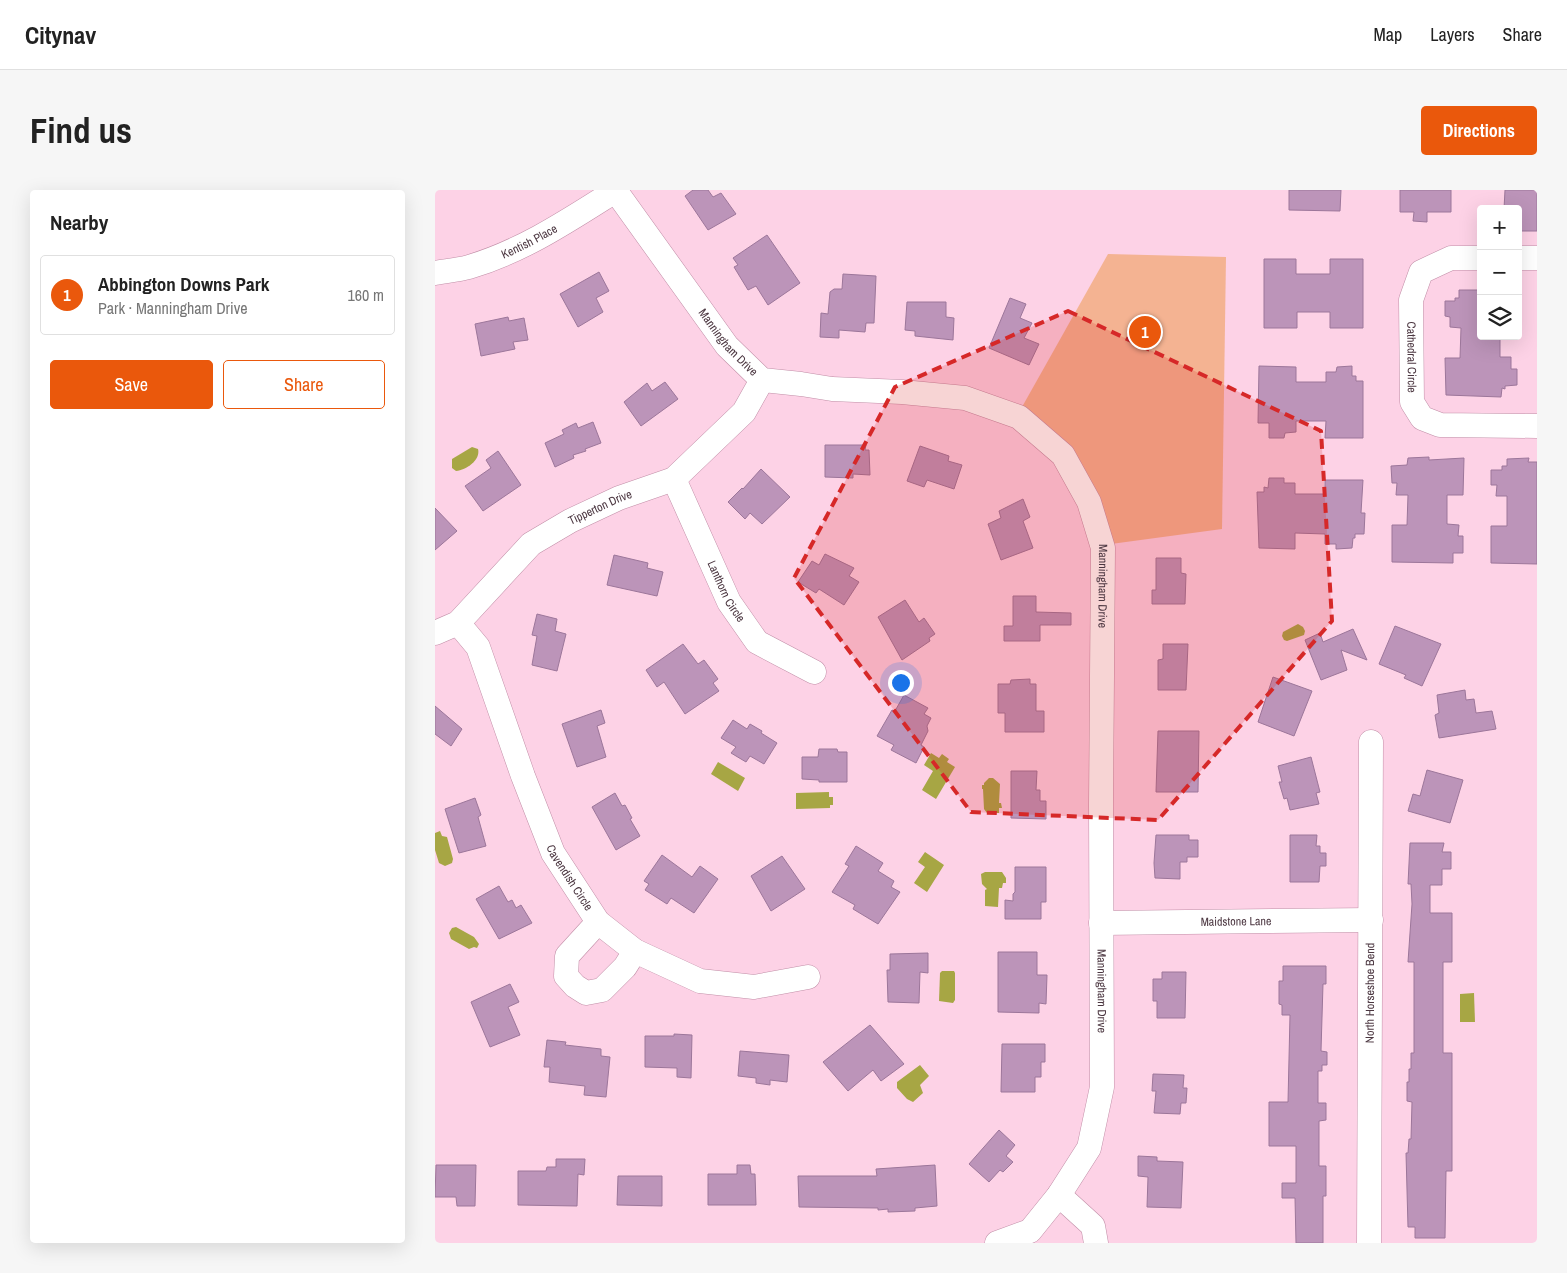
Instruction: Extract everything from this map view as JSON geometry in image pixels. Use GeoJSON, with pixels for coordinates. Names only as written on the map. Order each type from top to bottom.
{"type":"FeatureCollection","features":[{"type":"Feature","properties":{"kind":"street","name":"Kentish Place"},"geometry":{"type":"LineString","coordinates":[[435,273],[468,268],[515,250],[550,232],[615,190]]}},
{"type":"Feature","properties":{"kind":"street","name":"Manningham Drive"},"geometry":{"type":"LineString","coordinates":[[615,190],[727,346],[762,380],[832,389],[902,392],[965,398],[1019,417],[1063,455],[1089,502],[1103,548],[1102,1087],[1089,1148],[1059,1195],[1036,1237],[997,1243]]}},
{"type":"Feature","properties":{"kind":"street","name":"Cathedral Circle"},"geometry":{"type":"LineString","coordinates":[[1477,258],[1451,258],[1421,272],[1411,300],[1412,402],[1422,418],[1440,424],[1537,426]]}},
{"type":"Feature","properties":{"kind":"street"},"geometry":{"type":"LineString","coordinates":[[1522,258],[1537,258]]}},
{"type":"Feature","properties":{"kind":"street","name":"Tipperton Drive"},"geometry":{"type":"LineString","coordinates":[[435,633],[458,623],[531,544],[570,520],[602,505],[674,479],[744,412],[762,380]]}},
{"type":"Feature","properties":{"kind":"street","name":"Lanthorn Circle"},"geometry":{"type":"LineString","coordinates":[[674,479],[729,602],[757,642],[814,672]]}},
{"type":"Feature","properties":{"kind":"street","name":"Cavendish Circle"},"geometry":{"type":"LineString","coordinates":[[458,623],[478,647],[523,776],[553,853],[598,922],[635,951],[700,981],[754,987],[808,977]]}},
{"type":"Feature","properties":{"kind":"street","name":"North Horseshoe Bend"},"geometry":{"type":"LineString","coordinates":[[1369,1243],[1371,742]]}},
{"type":"Feature","properties":{"kind":"street","name":"Maidstone Lane"},"geometry":{"type":"LineString","coordinates":[[1101,923],[1371,920]]}},
{"type":"Feature","properties":{"kind":"street"},"geometry":{"type":"LineString","coordinates":[[598,922],[567,956],[566,976],[575,986],[586,993],[601,990],[625,967],[635,951]]}},
{"type":"Feature","properties":{"kind":"street"},"geometry":{"type":"LineString","coordinates":[[1059,1195],[1093,1226],[1096,1243]]}},
{"type":"Feature","properties":{"kind":"highlighted area"},"geometry":{"type":"Polygon","coordinates":[[[1068,311],[1321,431],[1332,621],[1158,820],[971,812],[794,578],[895,387],[1068,311]]]}},
{"type":"Feature","properties":{"kind":"shaded area"},"geometry":{"type":"Polygon","coordinates":[[[1108,254],[1226,257],[1222,529],[1111,544],[1022,407],[1108,254]]]}},
{"type":"Feature","properties":{"kind":"shaded area"},"geometry":{"type":"Polygon","coordinates":[[[472,447],[478,449],[475,461],[460,470],[456,471],[452,468],[452,459],[472,447]]]}},
{"type":"Feature","properties":{"kind":"shaded area"},"geometry":{"type":"Polygon","coordinates":[[[1298,624],[1303,627],[1304,635],[1287,641],[1284,640],[1283,632],[1298,624]]]}},
{"type":"Feature","properties":{"kind":"shaded area"},"geometry":{"type":"Polygon","coordinates":[[[931,753],[939,758],[942,754],[949,759],[947,762],[955,767],[936,799],[922,790],[933,771],[924,765],[931,753]]]}},
{"type":"Feature","properties":{"kind":"shaded area"},"geometry":{"type":"Polygon","coordinates":[[[718,762],[745,778],[738,791],[711,774],[718,762]]]}},
{"type":"Feature","properties":{"kind":"shaded area"},"geometry":{"type":"Polygon","coordinates":[[[989,778],[993,778],[1000,784],[999,803],[1001,803],[1002,808],[999,808],[999,813],[987,813],[984,809],[982,785],[989,778]]]}},
{"type":"Feature","properties":{"kind":"shaded area"},"geometry":{"type":"Polygon","coordinates":[[[829,792],[829,797],[833,797],[833,805],[830,805],[830,808],[796,809],[796,793],[829,792]]]}},
{"type":"Feature","properties":{"kind":"shaded area"},"geometry":{"type":"Polygon","coordinates":[[[440,831],[442,836],[447,837],[453,859],[452,863],[445,866],[439,863],[435,850],[435,833],[440,831]]]}},
{"type":"Feature","properties":{"kind":"shaded area"},"geometry":{"type":"Polygon","coordinates":[[[925,852],[944,865],[927,892],[914,883],[925,867],[918,862],[925,852]]]}},
{"type":"Feature","properties":{"kind":"shaded area"},"geometry":{"type":"Polygon","coordinates":[[[985,872],[1002,872],[1006,878],[1006,883],[1003,883],[1002,888],[999,888],[998,907],[985,906],[985,890],[987,889],[982,884],[981,874],[985,872]]]}},
{"type":"Feature","properties":{"kind":"shaded area"},"geometry":{"type":"Polygon","coordinates":[[[456,927],[474,937],[479,944],[477,948],[469,949],[451,939],[449,933],[452,928],[456,927]]]}},
{"type":"Feature","properties":{"kind":"shaded area"},"geometry":{"type":"Polygon","coordinates":[[[942,971],[954,971],[955,973],[955,1000],[953,1003],[939,1001],[940,973],[942,971]]]}},
{"type":"Feature","properties":{"kind":"shaded area"},"geometry":{"type":"Polygon","coordinates":[[[1474,993],[1475,1022],[1460,1022],[1460,994],[1474,993]]]}},
{"type":"Feature","properties":{"kind":"shaded area"},"geometry":{"type":"Polygon","coordinates":[[[920,1065],[929,1076],[920,1085],[923,1093],[913,1102],[907,1099],[897,1088],[897,1082],[920,1065]]]}},
{"type":"Feature","properties":{"kind":"building"},"geometry":{"type":"Polygon","coordinates":[[[693,190],[708,190],[713,197],[721,193],[736,214],[708,230],[685,196],[693,190]]]}},
{"type":"Feature","properties":{"kind":"building"},"geometry":{"type":"Polygon","coordinates":[[[1289,190],[1341,190],[1340,211],[1289,210],[1289,190]]]}},
{"type":"Feature","properties":{"kind":"building"},"geometry":{"type":"Polygon","coordinates":[[[1400,190],[1451,190],[1451,212],[1427,212],[1427,222],[1413,221],[1414,212],[1400,212],[1400,190]]]}},
{"type":"Feature","properties":{"kind":"building"},"geometry":{"type":"Polygon","coordinates":[[[1505,190],[1537,190],[1537,231],[1522,231],[1522,205],[1504,205],[1505,190]]]}},
{"type":"Feature","properties":{"kind":"building"},"geometry":{"type":"Polygon","coordinates":[[[767,235],[800,283],[768,305],[756,286],[748,290],[734,267],[738,265],[733,258],[767,235]]]}},
{"type":"Feature","properties":{"kind":"building"},"geometry":{"type":"Polygon","coordinates":[[[1264,259],[1296,259],[1296,274],[1330,274],[1330,259],[1363,259],[1363,328],[1330,328],[1330,312],[1297,312],[1297,328],[1264,328],[1264,259]]]}},
{"type":"Feature","properties":{"kind":"building"},"geometry":{"type":"Polygon","coordinates":[[[599,272],[609,291],[596,298],[603,312],[578,327],[560,294],[599,272]]]}},
{"type":"Feature","properties":{"kind":"building"},"geometry":{"type":"Polygon","coordinates":[[[843,274],[876,276],[874,323],[866,323],[865,332],[839,330],[839,338],[820,337],[821,313],[828,314],[830,292],[834,289],[842,289],[843,274]]]}},
{"type":"Feature","properties":{"kind":"building"},"geometry":{"type":"Polygon","coordinates":[[[1459,290],[1477,290],[1477,340],[1500,340],[1500,357],[1511,357],[1511,369],[1517,369],[1517,385],[1505,386],[1505,389],[1502,388],[1501,397],[1446,395],[1445,358],[1460,358],[1461,328],[1450,327],[1450,317],[1445,316],[1445,301],[1455,301],[1455,298],[1459,298],[1459,290]]]}},
{"type":"Feature","properties":{"kind":"building"},"geometry":{"type":"Polygon","coordinates":[[[1010,298],[1026,304],[1020,318],[1032,323],[1024,338],[1039,344],[1029,365],[989,348],[1010,298]]]}},
{"type":"Feature","properties":{"kind":"building"},"geometry":{"type":"Polygon","coordinates":[[[907,302],[946,302],[946,317],[954,318],[953,340],[915,336],[915,331],[905,330],[907,302]]]}},
{"type":"Feature","properties":{"kind":"building"},"geometry":{"type":"Polygon","coordinates":[[[508,317],[509,321],[524,318],[528,340],[513,342],[515,349],[481,356],[475,324],[508,317]]]}},
{"type":"Feature","properties":{"kind":"building"},"geometry":{"type":"Polygon","coordinates":[[[1259,366],[1296,367],[1296,382],[1326,382],[1326,372],[1336,372],[1337,367],[1352,366],[1352,376],[1356,376],[1356,381],[1363,381],[1363,438],[1325,438],[1326,421],[1296,421],[1296,432],[1285,433],[1284,438],[1269,438],[1269,423],[1258,423],[1259,366]]]}},
{"type":"Feature","properties":{"kind":"building"},"geometry":{"type":"Polygon","coordinates":[[[665,382],[678,399],[641,426],[624,402],[647,383],[652,391],[665,382]]]}},
{"type":"Feature","properties":{"kind":"building"},"geometry":{"type":"Polygon","coordinates":[[[593,422],[601,443],[573,455],[574,458],[555,467],[545,443],[564,434],[562,430],[576,423],[578,428],[593,422]]]}},
{"type":"Feature","properties":{"kind":"building"},"geometry":{"type":"Polygon","coordinates":[[[825,445],[866,445],[865,450],[869,450],[870,475],[853,474],[853,478],[825,477],[825,445]]]}},
{"type":"Feature","properties":{"kind":"building"},"geometry":{"type":"Polygon","coordinates":[[[920,446],[949,456],[948,461],[962,465],[954,489],[927,480],[924,487],[907,481],[920,446]]]}},
{"type":"Feature","properties":{"kind":"building"},"geometry":{"type":"Polygon","coordinates":[[[498,451],[521,485],[483,511],[465,486],[491,468],[486,460],[498,451]]]}},
{"type":"Feature","properties":{"kind":"building"},"geometry":{"type":"Polygon","coordinates":[[[1429,457],[1429,460],[1464,458],[1463,495],[1447,495],[1447,524],[1459,525],[1458,536],[1463,536],[1463,553],[1453,553],[1453,563],[1392,562],[1392,525],[1407,525],[1408,495],[1396,495],[1397,483],[1392,483],[1391,466],[1407,465],[1408,458],[1429,457]]]}},
{"type":"Feature","properties":{"kind":"building"},"geometry":{"type":"Polygon","coordinates":[[[1529,458],[1528,462],[1537,462],[1537,564],[1491,563],[1491,526],[1507,526],[1507,496],[1496,496],[1497,485],[1491,485],[1491,470],[1502,470],[1502,466],[1507,466],[1507,459],[1529,458]]]}},
{"type":"Feature","properties":{"kind":"building"},"geometry":{"type":"Polygon","coordinates":[[[761,469],[790,497],[762,524],[750,513],[745,519],[728,502],[761,469]]]}},
{"type":"Feature","properties":{"kind":"building"},"geometry":{"type":"Polygon","coordinates":[[[1269,478],[1284,478],[1284,483],[1295,483],[1295,494],[1325,494],[1325,480],[1363,480],[1361,513],[1365,513],[1364,534],[1355,534],[1352,548],[1336,549],[1336,544],[1325,544],[1325,534],[1295,533],[1295,549],[1259,548],[1257,492],[1264,492],[1264,487],[1268,488],[1269,478]]]}},
{"type":"Feature","properties":{"kind":"building"},"geometry":{"type":"Polygon","coordinates":[[[1023,499],[1030,517],[1023,521],[1033,548],[1001,560],[988,524],[1001,518],[999,511],[1023,499]]]}},
{"type":"Feature","properties":{"kind":"building"},"geometry":{"type":"Polygon","coordinates":[[[435,508],[457,531],[435,550],[435,508]]]}},
{"type":"Feature","properties":{"kind":"building"},"geometry":{"type":"Polygon","coordinates":[[[825,554],[854,568],[849,576],[859,582],[844,605],[819,589],[816,593],[798,582],[812,561],[819,565],[825,554]]]}},
{"type":"Feature","properties":{"kind":"building"},"geometry":{"type":"Polygon","coordinates":[[[614,555],[648,563],[647,568],[663,572],[657,596],[607,585],[614,555]]]}},
{"type":"Feature","properties":{"kind":"building"},"geometry":{"type":"Polygon","coordinates":[[[1156,558],[1181,558],[1181,573],[1186,574],[1185,604],[1152,604],[1152,590],[1156,590],[1156,558]]]}},
{"type":"Feature","properties":{"kind":"building"},"geometry":{"type":"Polygon","coordinates":[[[1013,596],[1036,596],[1036,612],[1071,613],[1071,625],[1040,625],[1040,641],[1004,641],[1004,626],[1013,626],[1013,596]]]}},
{"type":"Feature","properties":{"kind":"building"},"geometry":{"type":"Polygon","coordinates":[[[905,600],[919,622],[924,618],[935,634],[929,638],[930,641],[902,660],[878,617],[905,600]]]}},
{"type":"Feature","properties":{"kind":"building"},"geometry":{"type":"Polygon","coordinates":[[[537,614],[557,619],[555,631],[566,634],[557,671],[532,665],[537,636],[532,635],[537,614]]]}},
{"type":"Feature","properties":{"kind":"building"},"geometry":{"type":"Polygon","coordinates":[[[1395,626],[1441,644],[1422,686],[1404,678],[1406,675],[1379,664],[1395,626]]]}},
{"type":"Feature","properties":{"kind":"building"},"geometry":{"type":"Polygon","coordinates":[[[1353,629],[1367,660],[1341,650],[1347,670],[1321,680],[1305,640],[1320,633],[1323,642],[1353,629]]]}},
{"type":"Feature","properties":{"kind":"building"},"geometry":{"type":"Polygon","coordinates":[[[683,644],[698,664],[704,660],[718,679],[713,683],[719,691],[685,714],[664,682],[657,687],[646,670],[683,644]]]}},
{"type":"Feature","properties":{"kind":"building"},"geometry":{"type":"Polygon","coordinates":[[[1163,644],[1188,644],[1186,690],[1158,690],[1158,660],[1163,659],[1163,644]]]}},
{"type":"Feature","properties":{"kind":"building"},"geometry":{"type":"Polygon","coordinates":[[[1273,677],[1312,691],[1294,736],[1258,722],[1273,677]]]}},
{"type":"Feature","properties":{"kind":"building"},"geometry":{"type":"Polygon","coordinates":[[[1030,679],[1030,684],[1036,684],[1036,711],[1044,711],[1044,732],[1005,732],[1005,713],[998,713],[998,684],[1010,684],[1011,680],[1030,679]]]}},
{"type":"Feature","properties":{"kind":"building"},"geometry":{"type":"Polygon","coordinates":[[[1465,690],[1466,700],[1474,699],[1476,713],[1492,711],[1496,729],[1439,738],[1435,715],[1439,713],[1437,695],[1465,690]]]}},
{"type":"Feature","properties":{"kind":"building"},"geometry":{"type":"Polygon","coordinates":[[[904,695],[928,708],[924,714],[931,718],[927,726],[928,731],[921,745],[924,747],[916,763],[891,750],[894,745],[877,736],[892,710],[895,711],[904,695]]]}},
{"type":"Feature","properties":{"kind":"building"},"geometry":{"type":"Polygon","coordinates":[[[435,706],[462,729],[451,746],[435,734],[435,706]]]}},
{"type":"Feature","properties":{"kind":"building"},"geometry":{"type":"Polygon","coordinates":[[[601,710],[605,723],[597,726],[606,757],[577,767],[562,724],[601,710]]]}},
{"type":"Feature","properties":{"kind":"building"},"geometry":{"type":"Polygon","coordinates":[[[733,720],[747,729],[750,724],[777,743],[764,764],[750,756],[746,762],[731,753],[736,747],[721,738],[733,720]]]}},
{"type":"Feature","properties":{"kind":"building"},"geometry":{"type":"Polygon","coordinates":[[[1158,731],[1199,731],[1198,792],[1156,792],[1158,731]]]}},
{"type":"Feature","properties":{"kind":"building"},"geometry":{"type":"Polygon","coordinates":[[[819,749],[837,749],[838,752],[847,752],[847,782],[819,782],[819,780],[802,779],[802,757],[818,757],[819,749]]]}},
{"type":"Feature","properties":{"kind":"building"},"geometry":{"type":"Polygon","coordinates":[[[1311,757],[1320,792],[1316,793],[1319,804],[1290,810],[1287,798],[1284,799],[1279,782],[1282,782],[1278,766],[1311,757]]]}},
{"type":"Feature","properties":{"kind":"building"},"geometry":{"type":"Polygon","coordinates":[[[1427,770],[1463,780],[1450,823],[1408,811],[1413,794],[1420,796],[1427,770]]]}},
{"type":"Feature","properties":{"kind":"building"},"geometry":{"type":"Polygon","coordinates":[[[1011,771],[1037,771],[1036,790],[1040,790],[1040,801],[1046,801],[1046,819],[1011,818],[1011,771]]]}},
{"type":"Feature","properties":{"kind":"building"},"geometry":{"type":"Polygon","coordinates":[[[615,793],[622,806],[625,805],[632,818],[630,819],[640,836],[616,850],[592,807],[615,793]]]}},
{"type":"Feature","properties":{"kind":"building"},"geometry":{"type":"Polygon","coordinates":[[[475,798],[481,815],[478,817],[486,846],[459,853],[445,809],[475,798]]]}},
{"type":"Feature","properties":{"kind":"building"},"geometry":{"type":"Polygon","coordinates":[[[1156,835],[1189,835],[1189,840],[1198,840],[1198,857],[1187,857],[1187,862],[1180,862],[1180,879],[1155,878],[1156,835]]]}},
{"type":"Feature","properties":{"kind":"building"},"geometry":{"type":"Polygon","coordinates":[[[1290,835],[1317,835],[1316,846],[1320,846],[1320,853],[1326,853],[1326,866],[1320,866],[1319,882],[1290,882],[1290,835]]]}},
{"type":"Feature","properties":{"kind":"building"},"geometry":{"type":"Polygon","coordinates":[[[1410,843],[1444,843],[1442,852],[1451,852],[1451,869],[1442,869],[1442,885],[1430,885],[1430,913],[1452,913],[1452,962],[1443,962],[1443,1053],[1452,1053],[1452,1171],[1446,1171],[1445,1238],[1415,1238],[1415,1227],[1408,1227],[1406,1153],[1408,1153],[1409,1139],[1411,1139],[1412,1102],[1407,1101],[1407,1082],[1409,1082],[1409,1069],[1411,1069],[1411,1053],[1414,1053],[1414,962],[1408,962],[1412,904],[1411,884],[1408,884],[1410,843]]]}},
{"type":"Feature","properties":{"kind":"building"},"geometry":{"type":"Polygon","coordinates":[[[856,846],[883,863],[878,871],[894,881],[891,887],[900,892],[878,924],[853,909],[855,905],[832,892],[849,866],[845,864],[856,846]]]}},
{"type":"Feature","properties":{"kind":"building"},"geometry":{"type":"Polygon","coordinates":[[[662,855],[692,877],[700,866],[718,879],[694,913],[671,898],[667,904],[645,890],[649,884],[644,881],[662,855]]]}},
{"type":"Feature","properties":{"kind":"building"},"geometry":{"type":"Polygon","coordinates":[[[782,856],[805,889],[771,911],[751,876],[782,856]]]}},
{"type":"Feature","properties":{"kind":"building"},"geometry":{"type":"Polygon","coordinates":[[[1015,867],[1046,867],[1046,902],[1041,902],[1041,919],[1005,919],[1005,900],[1013,901],[1013,894],[1015,892],[1015,867]]]}},
{"type":"Feature","properties":{"kind":"building"},"geometry":{"type":"Polygon","coordinates":[[[499,886],[508,902],[512,900],[516,908],[521,905],[532,923],[499,939],[476,899],[499,886]]]}},
{"type":"Feature","properties":{"kind":"building"},"geometry":{"type":"Polygon","coordinates":[[[998,952],[1037,952],[1037,975],[1047,975],[1046,1004],[1039,1003],[1039,1013],[998,1012],[998,952]]]}},
{"type":"Feature","properties":{"kind":"building"},"geometry":{"type":"Polygon","coordinates":[[[928,953],[928,973],[920,972],[919,1003],[888,1002],[887,970],[890,970],[890,954],[928,953]]]}},
{"type":"Feature","properties":{"kind":"building"},"geometry":{"type":"Polygon","coordinates":[[[1283,966],[1326,966],[1326,984],[1323,984],[1321,1051],[1327,1052],[1327,1065],[1322,1065],[1322,1071],[1318,1071],[1318,1103],[1326,1103],[1326,1120],[1319,1121],[1319,1166],[1326,1166],[1326,1196],[1323,1196],[1323,1243],[1296,1243],[1295,1198],[1282,1198],[1282,1183],[1296,1183],[1296,1146],[1269,1146],[1269,1102],[1288,1102],[1290,1015],[1282,1015],[1282,1005],[1279,1004],[1279,981],[1283,981],[1283,966]]]}},
{"type":"Feature","properties":{"kind":"building"},"geometry":{"type":"Polygon","coordinates":[[[1162,972],[1186,972],[1185,1018],[1157,1018],[1157,1001],[1153,1001],[1153,979],[1162,979],[1162,972]]]}},
{"type":"Feature","properties":{"kind":"building"},"geometry":{"type":"Polygon","coordinates":[[[510,984],[519,1002],[508,1007],[520,1035],[490,1047],[471,1002],[510,984]]]}},
{"type":"Feature","properties":{"kind":"building"},"geometry":{"type":"Polygon","coordinates":[[[870,1025],[904,1064],[881,1081],[873,1070],[848,1091],[823,1062],[870,1025]]]}},
{"type":"Feature","properties":{"kind":"building"},"geometry":{"type":"Polygon","coordinates":[[[674,1034],[692,1035],[691,1078],[677,1077],[677,1068],[645,1067],[645,1036],[674,1036],[674,1034]]]}},
{"type":"Feature","properties":{"kind":"building"},"geometry":{"type":"Polygon","coordinates":[[[547,1040],[566,1042],[565,1045],[601,1049],[601,1056],[610,1057],[606,1097],[584,1095],[585,1086],[549,1082],[550,1067],[544,1067],[547,1040]]]}},
{"type":"Feature","properties":{"kind":"building"},"geometry":{"type":"Polygon","coordinates":[[[1002,1044],[1045,1044],[1045,1062],[1041,1062],[1041,1077],[1035,1077],[1035,1092],[1001,1092],[1002,1044]]]}},
{"type":"Feature","properties":{"kind":"building"},"geometry":{"type":"Polygon","coordinates":[[[740,1051],[789,1055],[787,1082],[770,1080],[770,1085],[756,1083],[756,1078],[738,1076],[740,1051]]]}},
{"type":"Feature","properties":{"kind":"building"},"geometry":{"type":"Polygon","coordinates":[[[1153,1074],[1184,1075],[1183,1088],[1187,1088],[1186,1103],[1181,1103],[1180,1114],[1154,1113],[1156,1091],[1152,1091],[1153,1074]]]}},
{"type":"Feature","properties":{"kind":"building"},"geometry":{"type":"Polygon","coordinates":[[[999,1130],[1015,1145],[1006,1156],[1013,1162],[1003,1172],[1000,1170],[989,1182],[969,1164],[999,1130]]]}},
{"type":"Feature","properties":{"kind":"building"},"geometry":{"type":"Polygon","coordinates":[[[1138,1156],[1157,1157],[1157,1161],[1183,1162],[1181,1208],[1147,1207],[1148,1177],[1138,1176],[1138,1156]]]}},
{"type":"Feature","properties":{"kind":"building"},"geometry":{"type":"Polygon","coordinates":[[[556,1159],[585,1159],[584,1175],[578,1174],[577,1206],[518,1205],[518,1171],[546,1171],[547,1167],[556,1167],[556,1159]]]}},
{"type":"Feature","properties":{"kind":"building"},"geometry":{"type":"Polygon","coordinates":[[[436,1165],[476,1165],[475,1206],[457,1206],[456,1197],[435,1197],[436,1165]]]}},
{"type":"Feature","properties":{"kind":"building"},"geometry":{"type":"Polygon","coordinates":[[[737,1165],[750,1165],[751,1174],[755,1174],[756,1205],[708,1205],[708,1174],[737,1174],[737,1165]]]}},
{"type":"Feature","properties":{"kind":"building"},"geometry":{"type":"Polygon","coordinates":[[[935,1165],[937,1206],[915,1208],[915,1211],[888,1212],[888,1209],[878,1210],[878,1208],[799,1207],[798,1176],[877,1176],[876,1169],[935,1165]]]}},
{"type":"Feature","properties":{"kind":"building"},"geometry":{"type":"Polygon","coordinates":[[[618,1176],[662,1176],[662,1206],[617,1205],[618,1176]]]}},
{"type":"Feature","properties":{"kind":"place","name":"Abbington Downs Park"},"geometry":{"type":"Point","coordinates":[1145,332]}}]}
